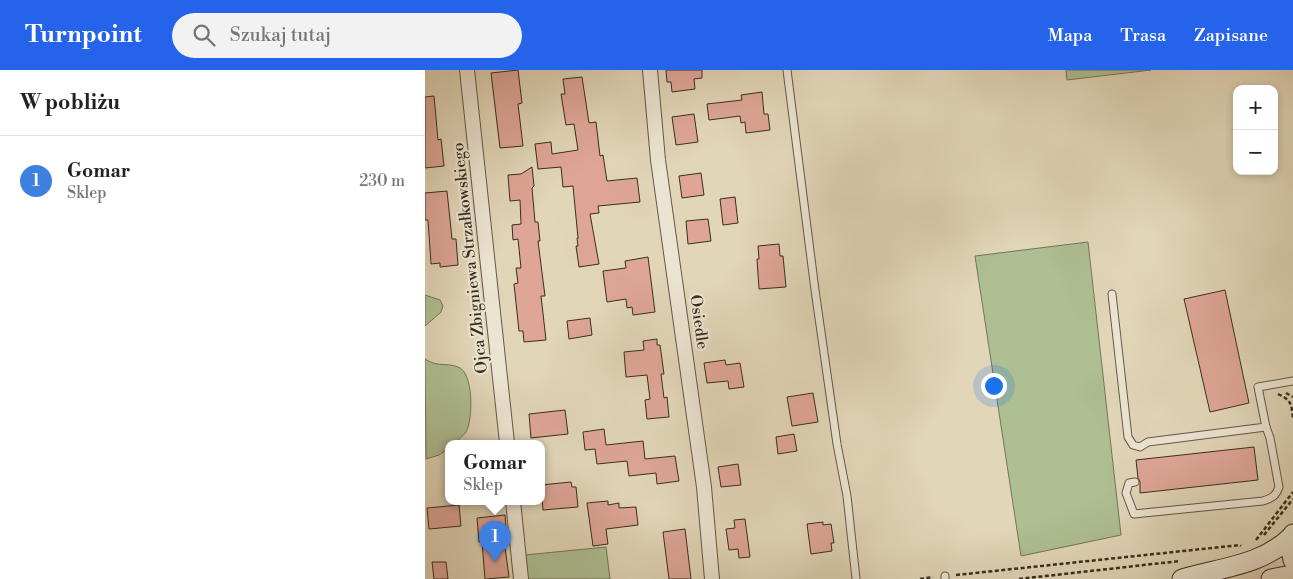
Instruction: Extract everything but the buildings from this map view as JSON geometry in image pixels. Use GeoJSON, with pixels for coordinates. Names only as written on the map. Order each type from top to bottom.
{"type":"FeatureCollection","features":[{"type":"Feature","properties":{"kind":"street","name":"Ojca Zbigniewa Strzałkowskiego"},"geometry":{"type":"LineString","coordinates":[[467,70],[507,440]]}},
{"type":"Feature","properties":{"kind":"street","name":"Osiedle"},"geometry":{"type":"LineString","coordinates":[[650,70],[658,160],[704,487],[712,579]]}},
{"type":"Feature","properties":{"kind":"street"},"geometry":{"type":"LineString","coordinates":[[513,505],[521,579]]}},
{"type":"Feature","properties":{"kind":"street"},"geometry":{"type":"LineString","coordinates":[[1293,535],[1291,549],[1293,560]]}},
{"type":"Feature","properties":{"kind":"street"},"geometry":{"type":"LineString","coordinates":[[1181,570],[1249,562],[1277,550],[1293,535]]}},
{"type":"Feature","properties":{"kind":"street"},"geometry":{"type":"LineString","coordinates":[[1271,579],[1293,576]]}},
{"type":"Feature","properties":{"kind":"lane"},"geometry":{"type":"LineString","coordinates":[[787,70],[837,444],[847,496],[856,579]]}},
{"type":"Feature","properties":{"kind":"lane"},"geometry":{"type":"LineString","coordinates":[[1112,294],[1128,437],[1133,445],[1140,447],[1148,442],[1266,427]]}},
{"type":"Feature","properties":{"kind":"lane"},"geometry":{"type":"LineString","coordinates":[[1135,482],[1129,483],[1126,493],[1134,514],[1271,499],[1277,494],[1279,487],[1258,387],[1293,381]]}},
{"type":"Feature","properties":{"kind":"path"},"geometry":{"type":"LineString","coordinates":[[1274,384],[1279,395],[1286,397],[1291,403],[1293,418]]}},
{"type":"Feature","properties":{"kind":"path"},"geometry":{"type":"LineString","coordinates":[[920,579],[945,578],[1240,545],[1256,540],[1293,492]]}},
{"type":"Feature","properties":{"kind":"path"},"geometry":{"type":"LineString","coordinates":[[1258,542],[1293,499]]}},
{"type":"Feature","properties":{"kind":"path"},"geometry":{"type":"LineString","coordinates":[[1240,545],[1249,562]]}},
{"type":"Feature","properties":{"kind":"path"},"geometry":{"type":"LineString","coordinates":[[1019,579],[1181,570]]}},
{"type":"Feature","properties":{"kind":"green space"},"geometry":{"type":"Polygon","coordinates":[[[1066,70],[1151,70],[1067,80],[1066,70]]]}},
{"type":"Feature","properties":{"kind":"green space"},"geometry":{"type":"Polygon","coordinates":[[[1088,242],[1121,535],[1021,556],[975,256],[1088,242]]]}},
{"type":"Feature","properties":{"kind":"green space"},"geometry":{"type":"Polygon","coordinates":[[[425,295],[440,300],[443,306],[441,312],[425,326],[425,295]]]}},
{"type":"Feature","properties":{"kind":"green space"},"geometry":{"type":"Polygon","coordinates":[[[425,359],[434,363],[458,367],[463,371],[467,378],[471,397],[470,417],[466,432],[458,440],[445,440],[445,451],[426,459],[425,359]]]}},
{"type":"Feature","properties":{"kind":"green space"},"geometry":{"type":"Polygon","coordinates":[[[606,547],[610,579],[527,579],[525,555],[606,547]]]}},
{"type":"Feature","properties":{"kind":"place","name":"Gomar"},"geometry":{"type":"Point","coordinates":[495,562]}}]}
